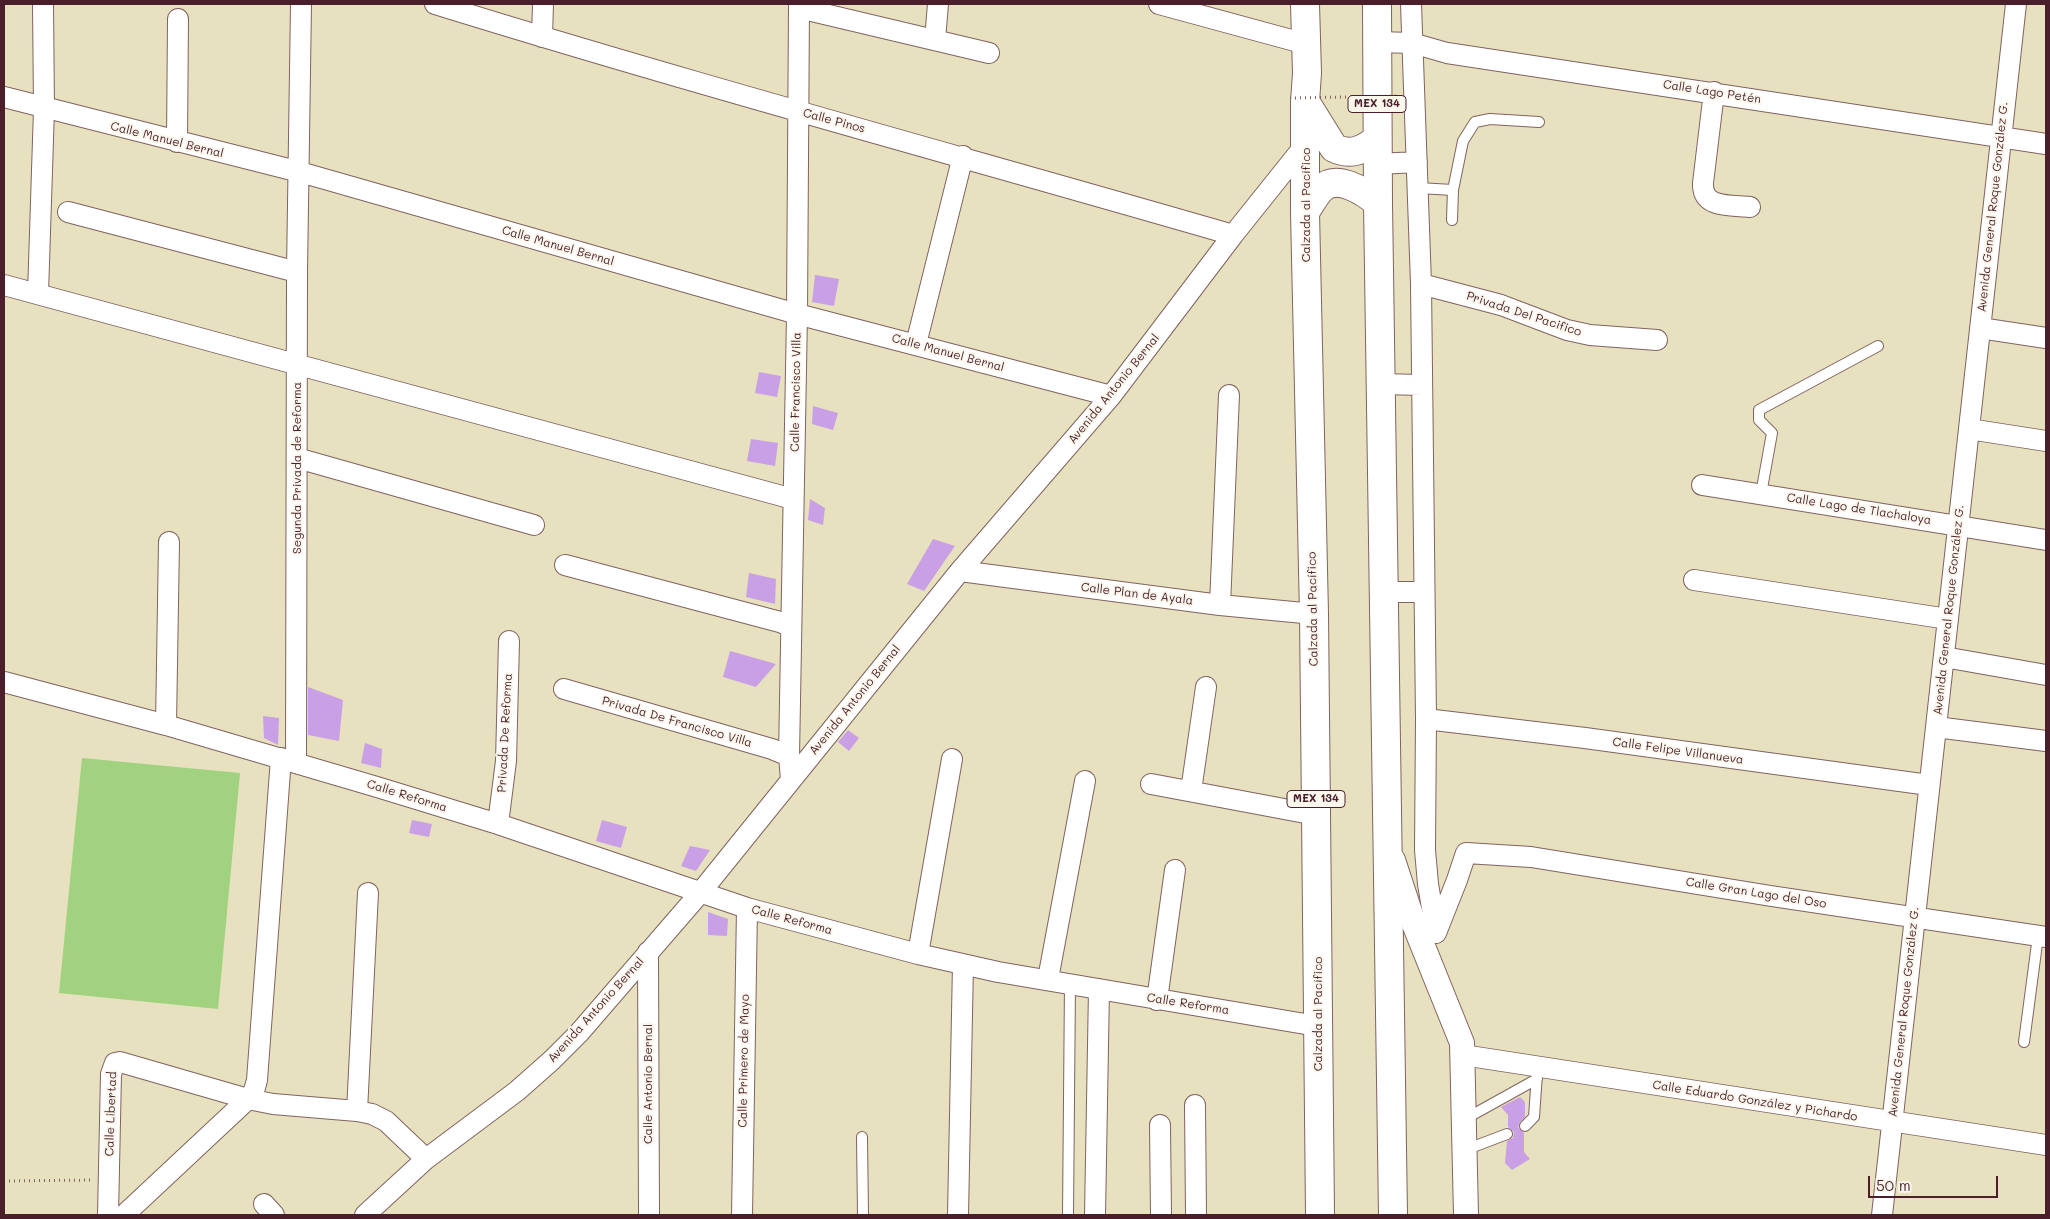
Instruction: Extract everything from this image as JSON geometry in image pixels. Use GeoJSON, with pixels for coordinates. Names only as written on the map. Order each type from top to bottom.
{"type":"FeatureCollection","features":[{"type":"Feature","properties":{"kind":"main road","name":"Calzada al Pacífico"},"geometry":{"type":"LineString","coordinates":[[1305,4],[1307,73],[1297,100],[1305,146],[1314,614],[1320,1215]]}},
{"type":"Feature","properties":{"kind":"main road","name":"MEX 134"},"geometry":{"type":"LineString","coordinates":[[1377,4],[1378,203],[1393,1215]]}},
{"type":"Feature","properties":{"kind":"main road"},"geometry":{"type":"LineString","coordinates":[[1297,100],[1334,148],[1349,152],[1365,149],[1378,152]]}},
{"type":"Feature","properties":{"kind":"main road"},"geometry":{"type":"LineString","coordinates":[[1305,212],[1322,188],[1341,183],[1367,194],[1378,203]]}},
{"type":"Feature","properties":{"kind":"street"},"geometry":{"type":"LineString","coordinates":[[38,294],[44,109],[43,4]]}},
{"type":"Feature","properties":{"kind":"street","name":"Segunda Privada de Reforma"},"geometry":{"type":"LineString","coordinates":[[288,760],[297,458],[297,272],[300,172],[301,4]]}},
{"type":"Feature","properties":{"kind":"street","name":"Calle Pinos"},"geometry":{"type":"LineString","coordinates":[[435,4],[799,112],[963,156],[1232,235]]}},
{"type":"Feature","properties":{"kind":"street"},"geometry":{"type":"LineString","coordinates":[[542,37],[543,4]]}},
{"type":"Feature","properties":{"kind":"street"},"geometry":{"type":"LineString","coordinates":[[935,40],[938,4]]}},
{"type":"Feature","properties":{"kind":"street"},"geometry":{"type":"LineString","coordinates":[[1159,4],[1306,44]]}},
{"type":"Feature","properties":{"kind":"street"},"geometry":{"type":"LineString","coordinates":[[1411,4],[1421,284],[1426,850],[1428,884],[1436,932],[1426,956]]}},
{"type":"Feature","properties":{"kind":"street","name":"Avenida General Roque González G."},"geometry":{"type":"LineString","coordinates":[[1882,1215],[2016,4]]}},
{"type":"Feature","properties":{"kind":"street"},"geometry":{"type":"LineString","coordinates":[[799,6],[989,53]]}},
{"type":"Feature","properties":{"kind":"street","name":"Calle Francisco Villa"},"geometry":{"type":"LineString","coordinates":[[791,780],[789,756],[797,314],[799,6]]}},
{"type":"Feature","properties":{"kind":"street"},"geometry":{"type":"LineString","coordinates":[[177,142],[178,19]]}},
{"type":"Feature","properties":{"kind":"street","name":"Calle Lago Petén"},"geometry":{"type":"LineString","coordinates":[[1378,42],[1412,43],[1447,53],[1714,92],[2046,144]]}},
{"type":"Feature","properties":{"kind":"street"},"geometry":{"type":"LineString","coordinates":[[1714,92],[1703,183],[1705,193],[1708,199],[1718,204],[1750,207]]}},
{"type":"Feature","properties":{"kind":"street","name":"Calle Manuel Bernal"},"geometry":{"type":"LineString","coordinates":[[4,97],[44,109],[300,172],[797,314],[1111,396]]}},
{"type":"Feature","properties":{"kind":"street","name":"Avenida Antonio Bernal"},"geometry":{"type":"LineString","coordinates":[[365,1215],[426,1159],[491,1112],[552,1060],[579,1033],[700,893],[960,571],[1111,396],[1232,235],[1305,146]]}},
{"type":"Feature","properties":{"kind":"street"},"geometry":{"type":"LineString","coordinates":[[1378,152],[1417,162]]}},
{"type":"Feature","properties":{"kind":"street"},"geometry":{"type":"LineString","coordinates":[[916,344],[963,156]]}},
{"type":"Feature","properties":{"kind":"street"},"geometry":{"type":"LineString","coordinates":[[68,212],[297,272]]}},
{"type":"Feature","properties":{"kind":"street","name":"Privada Del Pacifico"},"geometry":{"type":"LineString","coordinates":[[1421,284],[1501,305],[1567,330],[1590,335],[1658,340]]}},
{"type":"Feature","properties":{"kind":"street"},"geometry":{"type":"LineString","coordinates":[[4,285],[793,499]]}},
{"type":"Feature","properties":{"kind":"street"},"geometry":{"type":"LineString","coordinates":[[1980,328],[2046,338]]}},
{"type":"Feature","properties":{"kind":"street"},"geometry":{"type":"LineString","coordinates":[[1381,384],[1422,385]]}},
{"type":"Feature","properties":{"kind":"street"},"geometry":{"type":"LineString","coordinates":[[1220,604],[1229,395]]}},
{"type":"Feature","properties":{"kind":"street"},"geometry":{"type":"LineString","coordinates":[[1969,429],[2046,441]]}},
{"type":"Feature","properties":{"kind":"street"},"geometry":{"type":"LineString","coordinates":[[297,458],[534,525]]}},
{"type":"Feature","properties":{"kind":"street","name":"Calle Lago de Tlachaloya"},"geometry":{"type":"LineString","coordinates":[[1702,485],[2046,540]]}},
{"type":"Feature","properties":{"kind":"street"},"geometry":{"type":"LineString","coordinates":[[166,725],[169,542]]}},
{"type":"Feature","properties":{"kind":"street"},"geometry":{"type":"LineString","coordinates":[[565,565],[780,622],[791,627]]}},
{"type":"Feature","properties":{"kind":"street","name":"Calle Plan de Ayala"},"geometry":{"type":"LineString","coordinates":[[960,571],[1314,614]]}},
{"type":"Feature","properties":{"kind":"street"},"geometry":{"type":"LineString","coordinates":[[1694,580],[1948,619]]}},
{"type":"Feature","properties":{"kind":"street"},"geometry":{"type":"LineString","coordinates":[[1384,592],[1424,592]]}},
{"type":"Feature","properties":{"kind":"street","name":"Privada De Reforma"},"geometry":{"type":"LineString","coordinates":[[498,824],[506,761],[508,641]]}},
{"type":"Feature","properties":{"kind":"street"},"geometry":{"type":"LineString","coordinates":[[1944,657],[2046,675]]}},
{"type":"Feature","properties":{"kind":"street","name":"Calle Reforma"},"geometry":{"type":"LineString","coordinates":[[4,682],[288,760],[498,824],[746,908],[918,954],[1157,1000],[1318,1026]]}},
{"type":"Feature","properties":{"kind":"street"},"geometry":{"type":"LineString","coordinates":[[1191,791],[1206,687]]}},
{"type":"Feature","properties":{"kind":"street","name":"Privada De Francisco Villa"},"geometry":{"type":"LineString","coordinates":[[564,689],[772,749],[789,756]]}},
{"type":"Feature","properties":{"kind":"street","name":"Calle Felipe Villanueva"},"geometry":{"type":"LineString","coordinates":[[1426,718],[1929,785]]}},
{"type":"Feature","properties":{"kind":"street"},"geometry":{"type":"LineString","coordinates":[[1936,727],[2046,740]]}},
{"type":"Feature","properties":{"kind":"street"},"geometry":{"type":"LineString","coordinates":[[124,1215],[248,1099],[254,1091],[257,1080],[288,760]]}},
{"type":"Feature","properties":{"kind":"street"},"geometry":{"type":"LineString","coordinates":[[918,954],[952,760]]}},
{"type":"Feature","properties":{"kind":"street"},"geometry":{"type":"LineString","coordinates":[[1048,979],[1085,781]]}},
{"type":"Feature","properties":{"kind":"street"},"geometry":{"type":"LineString","coordinates":[[1151,784],[1316,815]]}},
{"type":"Feature","properties":{"kind":"street"},"geometry":{"type":"LineString","coordinates":[[1388,845],[1403,894],[1426,956],[1459,1030],[1463,1055],[1466,1215]]}},
{"type":"Feature","properties":{"kind":"street","name":"Calle Gran Lago del Oso"},"geometry":{"type":"LineString","coordinates":[[1436,932],[1466,853],[1531,857],[2042,937]]}},
{"type":"Feature","properties":{"kind":"street"},"geometry":{"type":"LineString","coordinates":[[1157,1000],[1175,870]]}},
{"type":"Feature","properties":{"kind":"street"},"geometry":{"type":"LineString","coordinates":[[357,1111],[368,893]]}},
{"type":"Feature","properties":{"kind":"street","name":"Calle Primero de Mayo"},"geometry":{"type":"LineString","coordinates":[[742,1215],[746,908]]}},
{"type":"Feature","properties":{"kind":"street","name":"Calle Antonio Bernal"},"geometry":{"type":"LineString","coordinates":[[648,952],[649,1215]]}},
{"type":"Feature","properties":{"kind":"street"},"geometry":{"type":"LineString","coordinates":[[958,1215],[963,964]]}},
{"type":"Feature","properties":{"kind":"street"},"geometry":{"type":"LineString","coordinates":[[1095,1215],[1099,989]]}},
{"type":"Feature","properties":{"kind":"street","name":"Calle Eduardo González y Pichardo"},"geometry":{"type":"LineString","coordinates":[[1463,1055],[1538,1073],[2046,1145]]}},
{"type":"Feature","properties":{"kind":"street","name":"Calle Libertad"},"geometry":{"type":"LineString","coordinates":[[108,1215],[111,1074],[115,1063],[125,1062],[248,1099],[273,1104],[372,1114],[386,1121],[426,1159]]}},
{"type":"Feature","properties":{"kind":"street"},"geometry":{"type":"LineString","coordinates":[[1195,1105],[1196,1215]]}},
{"type":"Feature","properties":{"kind":"street"},"geometry":{"type":"LineString","coordinates":[[1160,1125],[1161,1215]]}},
{"type":"Feature","properties":{"kind":"lane"},"geometry":{"type":"LineString","coordinates":[[1452,220],[1453,190],[1462,140],[1475,122],[1490,119],[1539,122]]}},
{"type":"Feature","properties":{"kind":"lane"},"geometry":{"type":"LineString","coordinates":[[1418,188],[1453,190]]}},
{"type":"Feature","properties":{"kind":"lane"},"geometry":{"type":"LineString","coordinates":[[1761,494],[1772,433],[1760,420],[1759,410],[1878,346]]}},
{"type":"Feature","properties":{"kind":"lane"},"geometry":{"type":"LineString","coordinates":[[2024,1042],[2042,937]]}},
{"type":"Feature","properties":{"kind":"lane"},"geometry":{"type":"LineString","coordinates":[[1068,1215],[1070,984]]}},
{"type":"Feature","properties":{"kind":"lane"},"geometry":{"type":"LineString","coordinates":[[1465,1119],[1538,1073]]}},
{"type":"Feature","properties":{"kind":"lane"},"geometry":{"type":"LineString","coordinates":[[1524,1126],[1534,1117],[1538,1073]]}},
{"type":"Feature","properties":{"kind":"lane"},"geometry":{"type":"LineString","coordinates":[[1465,1150],[1507,1134]]}},
{"type":"Feature","properties":{"kind":"lane"},"geometry":{"type":"LineString","coordinates":[[862,1137],[864,1215]]}},
{"type":"Feature","properties":{"kind":"path"},"geometry":{"type":"LineString","coordinates":[[1297,100],[1397,96]]}},
{"type":"Feature","properties":{"kind":"path"},"geometry":{"type":"LineString","coordinates":[[4,1181],[110,1179]]}},
{"type":"Feature","properties":{"kind":"green space"},"geometry":{"type":"Polygon","coordinates":[[[82,758],[240,773],[218,1009],[59,993],[82,758]]]}},
{"type":"Feature","properties":{"kind":"building"},"geometry":{"type":"Polygon","coordinates":[[[815,275],[839,279],[834,306],[812,302],[815,275]]]}},
{"type":"Feature","properties":{"kind":"building"},"geometry":{"type":"Polygon","coordinates":[[[759,372],[781,376],[777,397],[755,393],[759,372]]]}},
{"type":"Feature","properties":{"kind":"building"},"geometry":{"type":"Polygon","coordinates":[[[813,406],[838,413],[833,430],[812,424],[813,406]]]}},
{"type":"Feature","properties":{"kind":"building"},"geometry":{"type":"Polygon","coordinates":[[[751,439],[778,443],[775,466],[747,461],[751,439]]]}},
{"type":"Feature","properties":{"kind":"building"},"geometry":{"type":"Polygon","coordinates":[[[810,499],[825,508],[823,525],[808,520],[810,499]]]}},
{"type":"Feature","properties":{"kind":"building"},"geometry":{"type":"Polygon","coordinates":[[[933,539],[955,546],[924,591],[907,584],[933,539]]]}},
{"type":"Feature","properties":{"kind":"building"},"geometry":{"type":"Polygon","coordinates":[[[749,573],[776,579],[775,604],[746,597],[749,573]]]}},
{"type":"Feature","properties":{"kind":"building"},"geometry":{"type":"Polygon","coordinates":[[[730,651],[776,664],[756,687],[723,677],[730,651]]]}},
{"type":"Feature","properties":{"kind":"building"},"geometry":{"type":"Polygon","coordinates":[[[308,687],[343,700],[339,741],[308,735],[308,687]]]}},
{"type":"Feature","properties":{"kind":"building"},"geometry":{"type":"Polygon","coordinates":[[[263,716],[279,718],[278,745],[264,738],[263,716]]]}},
{"type":"Feature","properties":{"kind":"building"},"geometry":{"type":"Polygon","coordinates":[[[848,730],[859,738],[849,751],[838,742],[848,730]]]}},
{"type":"Feature","properties":{"kind":"building"},"geometry":{"type":"Polygon","coordinates":[[[365,743],[382,749],[381,768],[361,763],[365,743]]]}},
{"type":"Feature","properties":{"kind":"building"},"geometry":{"type":"Polygon","coordinates":[[[412,820],[432,824],[429,837],[409,833],[412,820]]]}},
{"type":"Feature","properties":{"kind":"building"},"geometry":{"type":"Polygon","coordinates":[[[602,820],[627,827],[621,848],[596,841],[602,820]]]}},
{"type":"Feature","properties":{"kind":"building"},"geometry":{"type":"Polygon","coordinates":[[[690,846],[710,850],[696,871],[681,866],[690,846]]]}},
{"type":"Feature","properties":{"kind":"building"},"geometry":{"type":"Polygon","coordinates":[[[708,912],[728,919],[727,936],[708,935],[708,912]]]}},
{"type":"Feature","properties":{"kind":"building"},"geometry":{"type":"Polygon","coordinates":[[[1520,1097],[1525,1102],[1525,1117],[1518,1127],[1524,1133],[1524,1152],[1530,1159],[1512,1170],[1505,1163],[1507,1141],[1513,1138],[1514,1132],[1508,1127],[1508,1115],[1501,1107],[1520,1097]]]}}]}
